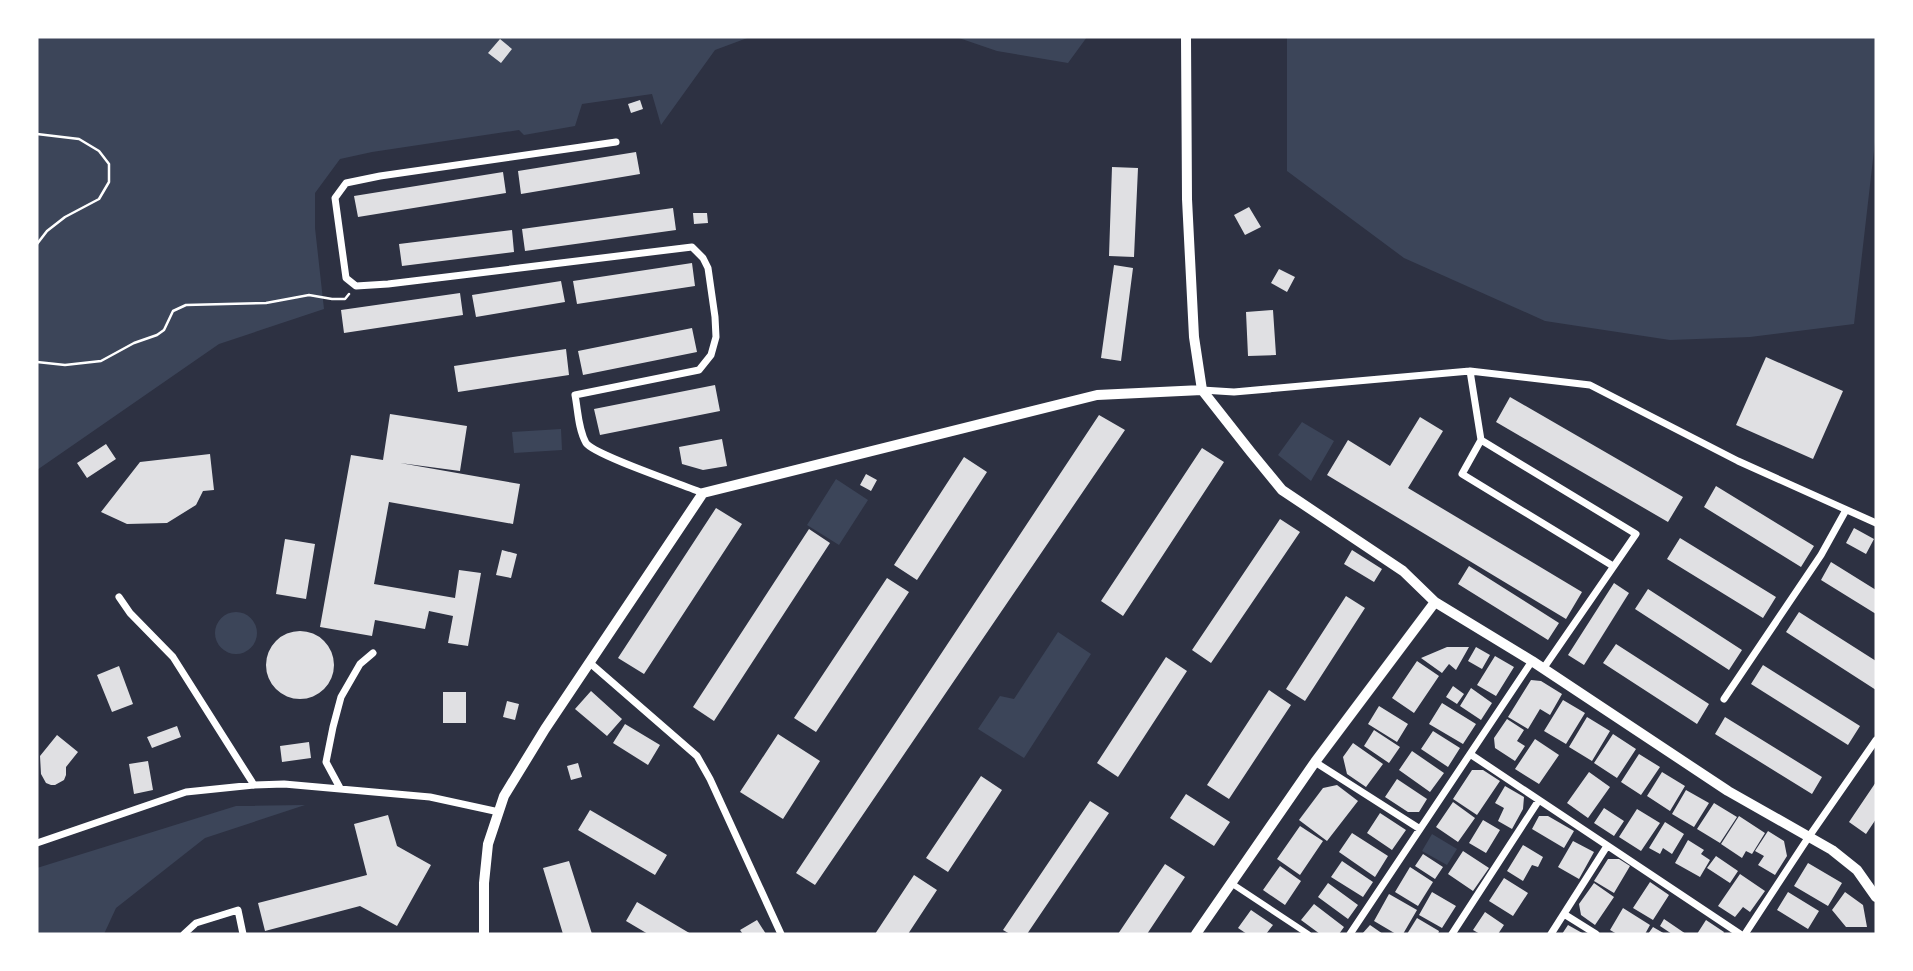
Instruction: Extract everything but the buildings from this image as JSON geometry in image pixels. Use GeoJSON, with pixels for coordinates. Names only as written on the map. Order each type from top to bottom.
{"type":"FeatureCollection","features":[{"type":"Feature","properties":{"kind":"street"},"geometry":{"type":"LineString","coordinates":[[1186,37],[1187,199],[1194,337],[1202,390],[1282,490],[1403,570],[1435,602],[1532,661],[1728,791],[1832,850],[1857,870],[1876,897]]}},
{"type":"Feature","properties":{"kind":"street"},"geometry":{"type":"LineString","coordinates":[[616,142],[346,183],[335,198],[346,278],[356,286],[402,282],[692,247],[704,258],[708,268],[715,317],[716,337],[711,355],[705,363],[699,370],[575,394],[581,431],[588,446],[703,493],[1097,395],[1202,390],[1234,392],[1470,371],[1590,385],[1738,461],[1876,523]]}},
{"type":"Feature","properties":{"kind":"street"},"geometry":{"type":"LineString","coordinates":[[1470,371],[1481,440],[1462,474],[1613,566]]}},
{"type":"Feature","properties":{"kind":"street"},"geometry":{"type":"LineString","coordinates":[[1481,440],[1636,534],[1544,669]]}},
{"type":"Feature","properties":{"kind":"street"},"geometry":{"type":"LineString","coordinates":[[484,934],[484,883],[488,844],[504,796],[545,729],[703,493]]}},
{"type":"Feature","properties":{"kind":"street"},"geometry":{"type":"LineString","coordinates":[[1724,699],[1821,555],[1846,510]]}},
{"type":"Feature","properties":{"kind":"street"},"geometry":{"type":"LineString","coordinates":[[119,597],[130,613],[173,657],[254,785]]}},
{"type":"Feature","properties":{"kind":"street"},"geometry":{"type":"LineString","coordinates":[[1196,934],[1315,762],[1435,602]]}},
{"type":"Feature","properties":{"kind":"street"},"geometry":{"type":"LineString","coordinates":[[340,788],[326,762],[333,727],[341,697],[360,664],[373,653]]}},
{"type":"Feature","properties":{"kind":"street"},"geometry":{"type":"LineString","coordinates":[[1350,934],[1532,661]]}},
{"type":"Feature","properties":{"kind":"street"},"geometry":{"type":"LineString","coordinates":[[590,663],[697,756],[780,934]]}},
{"type":"Feature","properties":{"kind":"street"},"geometry":{"type":"LineString","coordinates":[[1470,754],[1742,934],[1876,740]]}},
{"type":"Feature","properties":{"kind":"street"},"geometry":{"type":"LineString","coordinates":[[1315,762],[1420,829]]}},
{"type":"Feature","properties":{"kind":"street"},"geometry":{"type":"LineString","coordinates":[[37,842],[186,793],[254,785],[284,784],[430,797],[499,812]]}},
{"type":"Feature","properties":{"kind":"street"},"geometry":{"type":"LineString","coordinates":[[1452,934],[1539,800]]}},
{"type":"Feature","properties":{"kind":"street"},"geometry":{"type":"LineString","coordinates":[[1551,934],[1607,846]]}},
{"type":"Feature","properties":{"kind":"street"},"geometry":{"type":"LineString","coordinates":[[1231,883],[1308,934]]}},
{"type":"Feature","properties":{"kind":"street"},"geometry":{"type":"LineString","coordinates":[[184,934],[196,923],[238,910],[243,934]]}},
{"type":"Feature","properties":{"kind":"street"},"geometry":{"type":"LineString","coordinates":[[1564,914],[1596,934]]}},
{"type":"Feature","properties":{"kind":"path"},"geometry":{"type":"LineString","coordinates":[[37,134],[79,139],[99,151],[109,164],[109,181],[99,199],[47,230],[37,244]]}},
{"type":"Feature","properties":{"kind":"path"},"geometry":{"type":"LineString","coordinates":[[37,362],[65,365],[102,361],[134,343],[157,335],[164,330],[173,312],[186,305],[267,303],[309,295],[345,299],[356,286]]}},
{"type":"Feature","properties":{"kind":"shaded area"},"geometry":{"type":"Polygon","coordinates":[[[37,37],[750,37],[715,50],[661,125],[652,94],[582,104],[575,126],[524,135],[519,130],[340,159],[315,193],[315,228],[324,309],[219,344],[37,470],[37,37]]]}},
{"type":"Feature","properties":{"kind":"shaded area"},"geometry":{"type":"Polygon","coordinates":[[[956,37],[1087,37],[1068,63],[997,51],[956,37]]]}},
{"type":"Feature","properties":{"kind":"shaded area"},"geometry":{"type":"Polygon","coordinates":[[[1287,37],[1876,37],[1876,133],[1854,324],[1750,337],[1670,340],[1545,321],[1404,258],[1287,171],[1287,37]]]}},
{"type":"Feature","properties":{"kind":"shaded area"},"geometry":{"type":"Polygon","coordinates":[[[1302,422],[1334,441],[1311,481],[1278,455],[1302,422]]]}},
{"type":"Feature","properties":{"kind":"shaded area"},"geometry":{"type":"Polygon","coordinates":[[[561,429],[562,450],[514,453],[512,432],[561,429]]]}},
{"type":"Feature","properties":{"kind":"shaded area"},"geometry":{"type":"Polygon","coordinates":[[[836,479],[868,500],[839,545],[807,525],[836,479]]]}},
{"type":"Feature","properties":{"kind":"shaded area"},"geometry":{"type":"Polygon","coordinates":[[[236,612],[251,618],[257,633],[251,648],[236,654],[221,648],[215,633],[221,618],[236,612]]]}},
{"type":"Feature","properties":{"kind":"shaded area"},"geometry":{"type":"Polygon","coordinates":[[[1058,632],[1091,654],[1024,758],[978,729],[1000,696],[1014,699],[1058,632]]]}},
{"type":"Feature","properties":{"kind":"shaded area"},"geometry":{"type":"Polygon","coordinates":[[[305,805],[205,838],[116,908],[104,934],[37,934],[37,868],[236,806],[305,805]]]}},
{"type":"Feature","properties":{"kind":"shaded area"},"geometry":{"type":"Polygon","coordinates":[[[1432,834],[1457,849],[1447,865],[1422,851],[1432,834]]]}}]}
